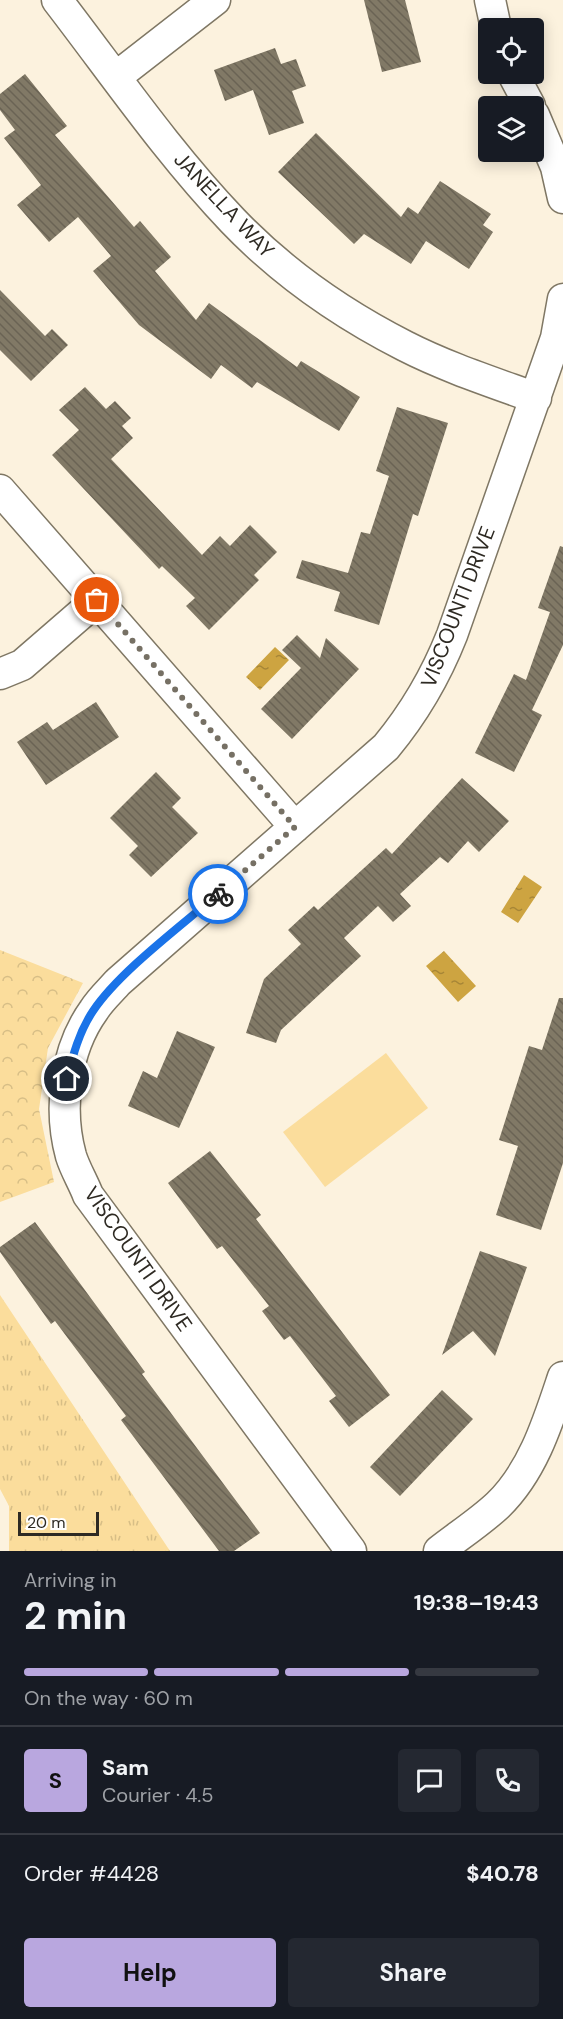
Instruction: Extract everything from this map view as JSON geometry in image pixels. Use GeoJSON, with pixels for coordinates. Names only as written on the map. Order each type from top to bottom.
{"type":"FeatureCollection","features":[{"type":"Feature","properties":{"kind":"street","name":"JANELLA WAY"},"geometry":{"type":"LineString","coordinates":[[57,0],[190,173],[234,222],[281,265],[337,306],[405,346],[536,398]]}},
{"type":"Feature","properties":{"kind":"street"},"geometry":{"type":"LineString","coordinates":[[116,77],[215,0]]}},
{"type":"Feature","properties":{"kind":"street"},"geometry":{"type":"LineString","coordinates":[[490,0],[494,18]]}},
{"type":"Feature","properties":{"kind":"street"},"geometry":{"type":"LineString","coordinates":[[544,139],[556,167],[563,198]]}},
{"type":"Feature","properties":{"kind":"street","name":"VISCOUNTI DRIVE"},"geometry":{"type":"LineString","coordinates":[[351,1551],[88,1195],[71,1156],[65,1116],[67,1079],[75,1045],[93,1010],[118,982],[386,747],[414,713],[436,676],[536,398],[555,338],[563,299]]}},
{"type":"Feature","properties":{"kind":"street"},"geometry":{"type":"LineString","coordinates":[[0,490],[295,827]]}},
{"type":"Feature","properties":{"kind":"street"},"geometry":{"type":"LineString","coordinates":[[0,674],[22,665],[97,600]]}},
{"type":"Feature","properties":{"kind":"street"},"geometry":{"type":"LineString","coordinates":[[439,1551],[498,1505],[518,1481],[547,1424],[563,1377]]}},
{"type":"Feature","properties":{"kind":"green space"},"geometry":{"type":"Polygon","coordinates":[[[0,950],[83,983],[48,1048],[39,1109],[54,1182],[0,1202],[0,950]]]}},
{"type":"Feature","properties":{"kind":"green space"},"geometry":{"type":"Polygon","coordinates":[[[386,1053],[428,1108],[325,1187],[283,1132],[386,1053]]]}},
{"type":"Feature","properties":{"kind":"green space"},"geometry":{"type":"Polygon","coordinates":[[[0,1295],[170,1551],[9,1551],[9,1506],[0,1489],[0,1295]]]}},
{"type":"Feature","properties":{"kind":"water"},"geometry":{"type":"Polygon","coordinates":[[[275,647],[289,660],[260,690],[246,677],[275,647]]]}},
{"type":"Feature","properties":{"kind":"water"},"geometry":{"type":"Polygon","coordinates":[[[524,875],[542,887],[518,923],[501,912],[524,875]]]}},
{"type":"Feature","properties":{"kind":"water"},"geometry":{"type":"Polygon","coordinates":[[[444,951],[476,986],[458,1002],[426,966],[444,951]]]}},
{"type":"Feature","properties":{"kind":"building"},"geometry":{"type":"Polygon","coordinates":[[[364,0],[405,0],[421,62],[382,72],[364,0]]]}},
{"type":"Feature","properties":{"kind":"building"},"geometry":{"type":"Polygon","coordinates":[[[275,48],[281,64],[296,59],[306,86],[292,91],[304,123],[269,135],[253,90],[225,101],[214,70],[275,48]]]}},
{"type":"Feature","properties":{"kind":"building"},"geometry":{"type":"Polygon","coordinates":[[[25,74],[67,126],[55,135],[134,227],[140,221],[171,257],[155,271],[196,320],[209,303],[297,367],[301,361],[360,397],[339,431],[257,382],[252,388],[221,365],[211,379],[139,325],[93,271],[111,256],[78,217],[49,242],[17,205],[41,185],[4,138],[15,130],[0,110],[0,94],[25,74]]]}},
{"type":"Feature","properties":{"kind":"building"},"geometry":{"type":"Polygon","coordinates":[[[316,133],[401,217],[408,207],[418,214],[440,181],[491,214],[483,225],[493,232],[469,269],[426,241],[411,264],[364,234],[354,244],[278,172],[316,133]]]}},
{"type":"Feature","properties":{"kind":"building"},"geometry":{"type":"Polygon","coordinates":[[[0,290],[45,336],[52,329],[68,345],[31,381],[0,350],[0,290]]]}},
{"type":"Feature","properties":{"kind":"building"},"geometry":{"type":"Polygon","coordinates":[[[85,387],[106,409],[115,401],[131,418],[122,426],[133,438],[111,459],[202,555],[220,536],[230,546],[250,525],[277,552],[254,575],[259,580],[209,630],[186,606],[195,598],[162,566],[159,569],[52,455],[79,430],[59,410],[85,387]]]}},
{"type":"Feature","properties":{"kind":"building"},"geometry":{"type":"Polygon","coordinates":[[[397,407],[448,423],[418,516],[413,514],[379,625],[334,611],[340,592],[296,578],[302,560],[348,573],[361,532],[370,534],[389,476],[376,471],[397,407]]]}},
{"type":"Feature","properties":{"kind":"building"},"geometry":{"type":"Polygon","coordinates":[[[560,546],[563,547],[563,645],[532,710],[542,715],[514,772],[475,753],[514,674],[526,680],[550,612],[538,608],[560,546]]]}},
{"type":"Feature","properties":{"kind":"building"},"geometry":{"type":"Polygon","coordinates":[[[297,635],[320,658],[326,638],[359,669],[292,739],[261,709],[301,668],[282,650],[297,635]]]}},
{"type":"Feature","properties":{"kind":"building"},"geometry":{"type":"Polygon","coordinates":[[[96,702],[119,737],[46,785],[17,742],[47,722],[53,730],[96,702]]]}},
{"type":"Feature","properties":{"kind":"building"},"geometry":{"type":"Polygon","coordinates":[[[156,772],[181,798],[172,807],[198,833],[151,877],[129,855],[138,846],[110,818],[156,772]]]}},
{"type":"Feature","properties":{"kind":"building"},"geometry":{"type":"Polygon","coordinates":[[[462,778],[509,821],[479,852],[468,841],[448,863],[440,857],[400,894],[411,906],[393,922],[378,906],[344,938],[361,956],[281,1030],[276,1043],[246,1033],[264,979],[301,944],[288,930],[314,906],[318,910],[386,848],[392,854],[462,778]]]}},
{"type":"Feature","properties":{"kind":"building"},"geometry":{"type":"Polygon","coordinates":[[[559,998],[563,998],[563,1163],[541,1230],[496,1215],[518,1146],[499,1140],[529,1046],[542,1050],[559,998]]]}},
{"type":"Feature","properties":{"kind":"building"},"geometry":{"type":"Polygon","coordinates":[[[177,1031],[215,1047],[179,1128],[128,1106],[143,1071],[157,1078],[177,1031]]]}},
{"type":"Feature","properties":{"kind":"building"},"geometry":{"type":"Polygon","coordinates":[[[210,1151],[261,1215],[256,1219],[390,1395],[349,1427],[329,1401],[336,1396],[290,1336],[284,1340],[262,1311],[269,1306],[222,1246],[217,1249],[168,1183],[210,1151]]]}},
{"type":"Feature","properties":{"kind":"building"},"geometry":{"type":"Polygon","coordinates":[[[35,1222],[145,1372],[142,1374],[260,1533],[234,1551],[219,1551],[121,1420],[126,1416],[55,1321],[51,1324],[0,1252],[0,1247],[35,1222]]]}},
{"type":"Feature","properties":{"kind":"building"},"geometry":{"type":"Polygon","coordinates":[[[480,1251],[527,1267],[495,1356],[473,1331],[442,1355],[480,1251]]]}},
{"type":"Feature","properties":{"kind":"building"},"geometry":{"type":"Polygon","coordinates":[[[442,1390],[473,1419],[400,1496],[370,1467],[442,1390]]]}},
{"type":"Feature","properties":{"kind":"way so far"},"geometry":{"type":"LineString","coordinates":[[97,600],[295,827],[218,894]]}},
{"type":"Feature","properties":{"kind":"route"},"geometry":{"type":"LineString","coordinates":[[67,1079],[75,1045],[93,1010],[118,982],[218,894]]}}]}
